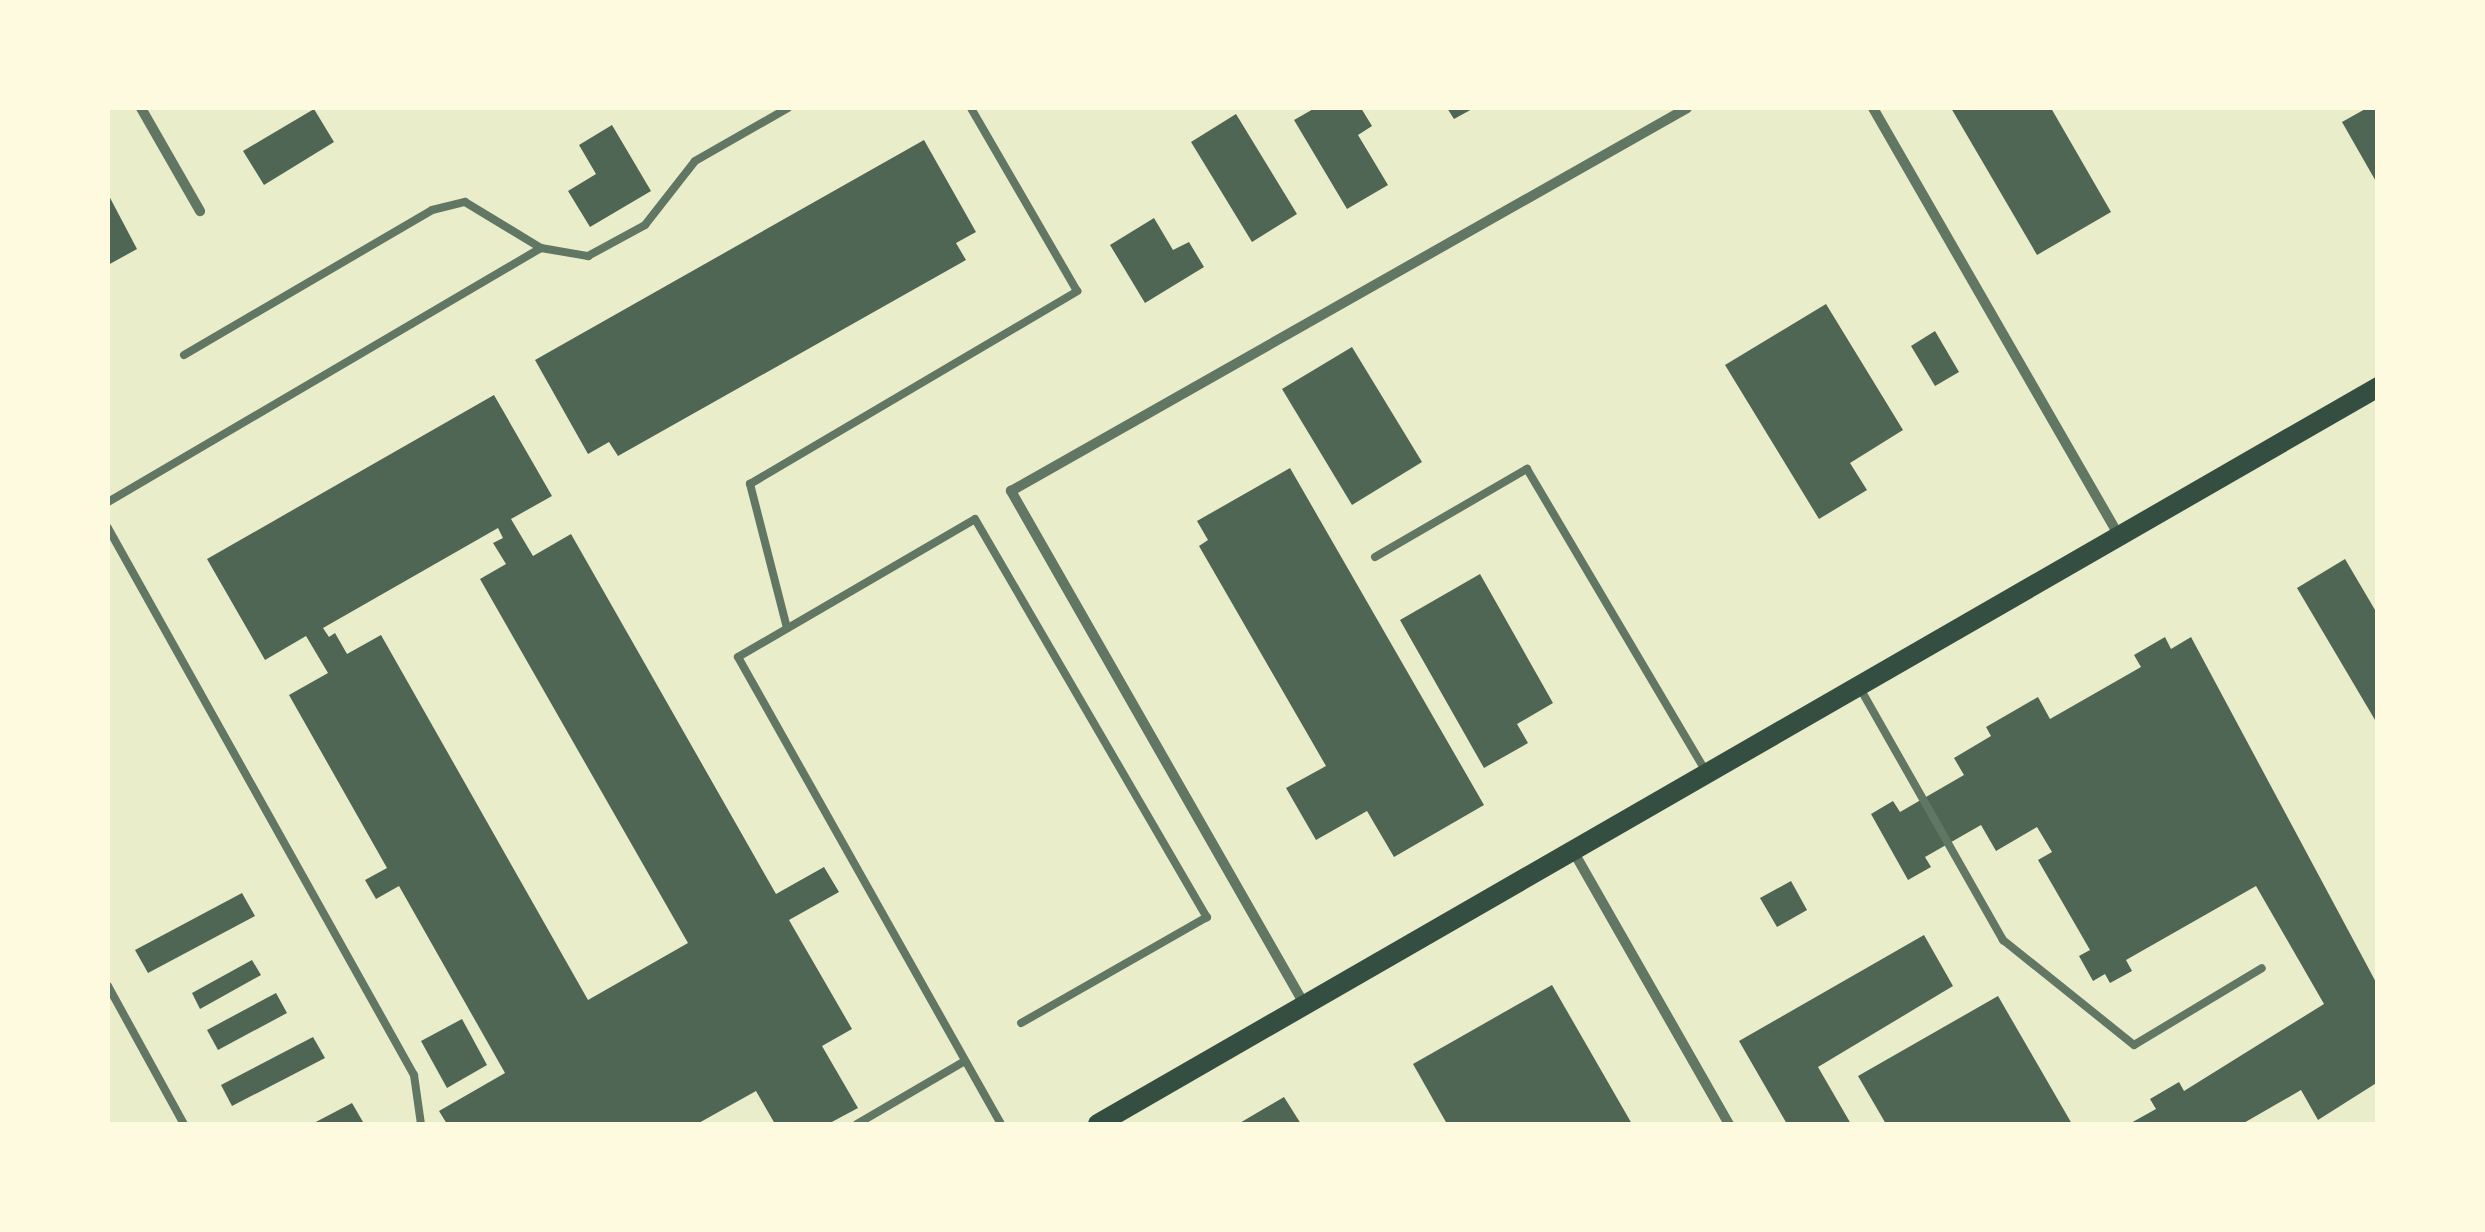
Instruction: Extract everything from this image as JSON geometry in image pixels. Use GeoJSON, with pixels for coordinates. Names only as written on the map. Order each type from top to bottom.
{"type":"FeatureCollection","features":[{"type":"Feature","properties":{"kind":"main road"},"geometry":{"type":"LineString","coordinates":[[1098,1124],[1303,1002],[2378,388]]}},
{"type":"Feature","properties":{"kind":"street"},"geometry":{"type":"LineString","coordinates":[[141,108],[200,211]]}},
{"type":"Feature","properties":{"kind":"street"},"geometry":{"type":"LineString","coordinates":[[1303,1002],[1012,491],[1688,108]]}},
{"type":"Feature","properties":{"kind":"street"},"geometry":{"type":"LineString","coordinates":[[1873,108],[2120,537]]}},
{"type":"Feature","properties":{"kind":"street"},"geometry":{"type":"LineString","coordinates":[[1572,848],[1729,1124]]}},
{"type":"Feature","properties":{"kind":"lane"},"geometry":{"type":"LineString","coordinates":[[184,354],[432,210],[465,202],[541,248],[588,256],[617,243],[655,215],[696,161],[788,108]]}},
{"type":"Feature","properties":{"kind":"lane"},"geometry":{"type":"LineString","coordinates":[[787,628],[750,484],[1077,291],[971,108]]}},
{"type":"Feature","properties":{"kind":"lane"},"geometry":{"type":"LineString","coordinates":[[108,502],[541,248]]}},
{"type":"Feature","properties":{"kind":"lane"},"geometry":{"type":"LineString","coordinates":[[1375,557],[1527,468],[1706,772]]}},
{"type":"Feature","properties":{"kind":"lane"},"geometry":{"type":"LineString","coordinates":[[1002,1124],[738,656],[975,519],[1208,918],[1021,1024]]}},
{"type":"Feature","properties":{"kind":"lane"},"geometry":{"type":"LineString","coordinates":[[108,528],[414,1075],[422,1124]]}},
{"type":"Feature","properties":{"kind":"lane"},"geometry":{"type":"LineString","coordinates":[[1858,685],[2003,940],[2134,1045],[2262,968]]}},
{"type":"Feature","properties":{"kind":"lane"},"geometry":{"type":"LineString","coordinates":[[108,986],[184,1124]]}},
{"type":"Feature","properties":{"kind":"lane"},"geometry":{"type":"LineString","coordinates":[[857,1124],[966,1062]]}},
{"type":"Feature","properties":{"kind":"building"},"geometry":{"type":"Polygon","coordinates":[[[1315,108],[1361,108],[1372,126],[1358,135],[1388,185],[1347,209],[1294,120],[1315,108]]]}},
{"type":"Feature","properties":{"kind":"building"},"geometry":{"type":"Polygon","coordinates":[[[1447,108],[1474,108],[1454,119],[1447,108]]]}},
{"type":"Feature","properties":{"kind":"building"},"geometry":{"type":"Polygon","coordinates":[[[1951,108],[2051,108],[2111,212],[2037,255],[1951,108]]]}},
{"type":"Feature","properties":{"kind":"building"},"geometry":{"type":"Polygon","coordinates":[[[2367,108],[2378,108],[2378,185],[2342,122],[2367,108]]]}},
{"type":"Feature","properties":{"kind":"building"},"geometry":{"type":"Polygon","coordinates":[[[314,109],[334,142],[264,185],[243,151],[314,109]]]}},
{"type":"Feature","properties":{"kind":"building"},"geometry":{"type":"Polygon","coordinates":[[[1236,114],[1297,214],[1252,242],[1191,142],[1236,114]]]}},
{"type":"Feature","properties":{"kind":"building"},"geometry":{"type":"Polygon","coordinates":[[[612,125],[651,191],[590,227],[568,191],[596,174],[579,145],[612,125]]]}},
{"type":"Feature","properties":{"kind":"building"},"geometry":{"type":"Polygon","coordinates":[[[924,140],[976,232],[956,243],[966,260],[618,456],[609,442],[588,454],[535,360],[924,140]]]}},
{"type":"Feature","properties":{"kind":"building"},"geometry":{"type":"Polygon","coordinates":[[[108,194],[137,249],[108,265],[108,194]]]}},
{"type":"Feature","properties":{"kind":"building"},"geometry":{"type":"Polygon","coordinates":[[[1154,218],[1173,250],[1189,242],[1204,267],[1145,303],[1110,245],[1154,218]]]}},
{"type":"Feature","properties":{"kind":"building"},"geometry":{"type":"Polygon","coordinates":[[[1826,304],[1903,430],[1850,463],[1867,490],[1819,519],[1725,365],[1826,304]]]}},
{"type":"Feature","properties":{"kind":"building"},"geometry":{"type":"Polygon","coordinates":[[[1935,331],[1959,372],[1935,386],[1911,346],[1935,331]]]}},
{"type":"Feature","properties":{"kind":"building"},"geometry":{"type":"Polygon","coordinates":[[[1352,347],[1422,462],[1352,505],[1282,389],[1352,347]]]}},
{"type":"Feature","properties":{"kind":"building"},"geometry":{"type":"Polygon","coordinates":[[[494,395],[552,496],[511,519],[533,556],[571,534],[776,894],[824,867],[839,892],[789,920],[852,1029],[822,1046],[858,1108],[828,1124],[775,1124],[756,1091],[697,1124],[447,1124],[439,1111],[505,1073],[399,886],[376,899],[365,880],[387,868],[289,695],[328,673],[306,636],[265,660],[207,559],[494,395]],[[498,528],[323,628],[329,637],[335,633],[347,654],[381,635],[588,1000],[688,943],[480,579],[506,564],[493,543],[503,538],[498,528]]]}},
{"type":"Feature","properties":{"kind":"building"},"geometry":{"type":"Polygon","coordinates":[[[1290,468],[1484,805],[1394,857],[1367,811],[1316,840],[1286,788],[1326,766],[1199,546],[1208,540],[1197,521],[1290,468]]]}},
{"type":"Feature","properties":{"kind":"building"},"geometry":{"type":"Polygon","coordinates":[[[2345,559],[2378,615],[2378,725],[2297,588],[2345,559]]]}},
{"type":"Feature","properties":{"kind":"building"},"geometry":{"type":"Polygon","coordinates":[[[1480,574],[1553,703],[1517,724],[1528,743],[1484,768],[1400,620],[1480,574]]]}},
{"type":"Feature","properties":{"kind":"building"},"geometry":{"type":"Polygon","coordinates":[[[2165,637],[2171,649],[2191,637],[2378,986],[2378,1082],[2318,1120],[2301,1090],[2242,1124],[2129,1124],[2156,1109],[2150,1099],[2179,1082],[2184,1091],[2324,1004],[2256,886],[2126,960],[2132,971],[2110,983],[2105,974],[2093,981],[2079,956],[2090,950],[2038,860],[2052,852],[2037,827],[1996,851],[1981,825],[1925,857],[1931,867],[1908,880],[1871,814],[1893,801],[1900,812],[1964,775],[1954,758],[1991,736],[1986,727],[2038,697],[2050,719],[2141,667],[2134,655],[2165,637]]]}},
{"type":"Feature","properties":{"kind":"building"},"geometry":{"type":"Polygon","coordinates":[[[1791,881],[1807,910],[1777,927],[1760,898],[1791,881]]]}},
{"type":"Feature","properties":{"kind":"building"},"geometry":{"type":"Polygon","coordinates":[[[242,893],[255,916],[148,973],[135,950],[242,893]]]}},
{"type":"Feature","properties":{"kind":"building"},"geometry":{"type":"Polygon","coordinates":[[[1924,935],[1953,986],[1818,1067],[1851,1124],[1787,1124],[1739,1041],[1924,935]]]}},
{"type":"Feature","properties":{"kind":"building"},"geometry":{"type":"Polygon","coordinates":[[[252,960],[261,975],[200,1009],[192,993],[252,960]]]}},
{"type":"Feature","properties":{"kind":"building"},"geometry":{"type":"Polygon","coordinates":[[[1552,985],[1632,1124],[1447,1124],[1413,1064],[1552,985]]]}},
{"type":"Feature","properties":{"kind":"building"},"geometry":{"type":"Polygon","coordinates":[[[276,993],[287,1013],[218,1050],[207,1030],[276,993]]]}},
{"type":"Feature","properties":{"kind":"building"},"geometry":{"type":"Polygon","coordinates":[[[1998,996],[2072,1124],[1886,1124],[1858,1076],[1998,996]]]}},
{"type":"Feature","properties":{"kind":"building"},"geometry":{"type":"Polygon","coordinates":[[[462,1019],[487,1065],[447,1088],[421,1041],[462,1019]]]}},
{"type":"Feature","properties":{"kind":"building"},"geometry":{"type":"Polygon","coordinates":[[[313,1037],[325,1058],[232,1106],[221,1085],[313,1037]]]}},
{"type":"Feature","properties":{"kind":"building"},"geometry":{"type":"Polygon","coordinates":[[[1284,1097],[1301,1124],[1238,1124],[1284,1097]]]}},
{"type":"Feature","properties":{"kind":"building"},"geometry":{"type":"Polygon","coordinates":[[[352,1103],[363,1122],[312,1124],[352,1103]]]}}]}
